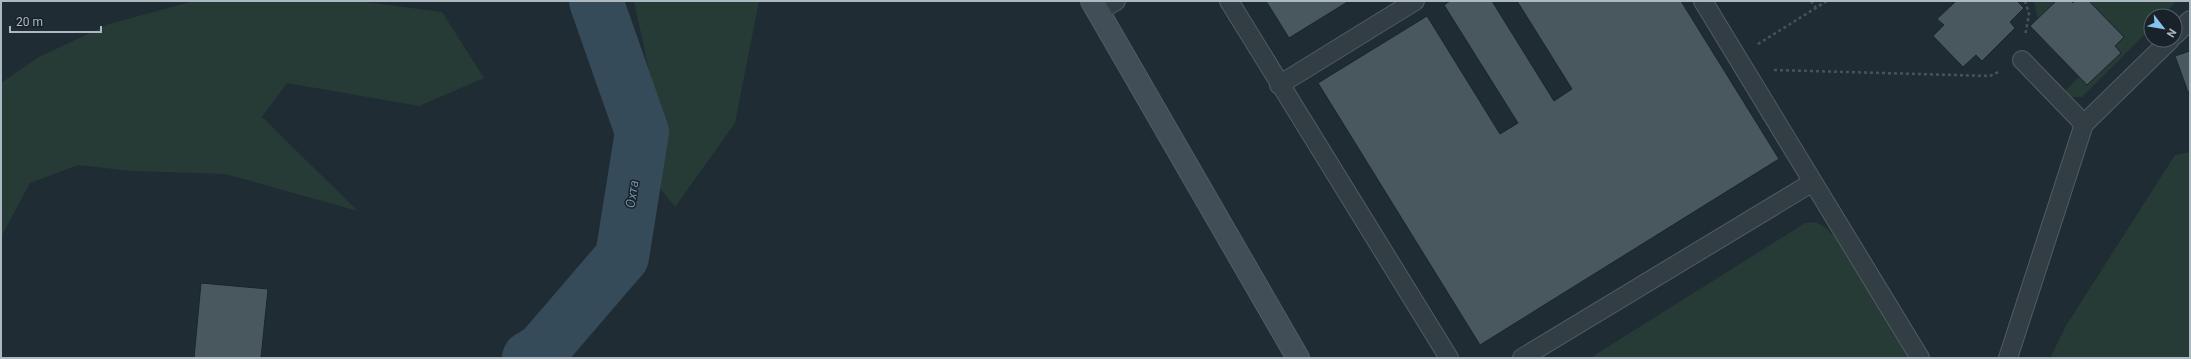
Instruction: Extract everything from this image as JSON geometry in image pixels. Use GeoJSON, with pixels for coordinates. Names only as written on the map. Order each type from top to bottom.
{"type":"FeatureCollection","features":[{"type":"Feature","properties":{"kind":"main road"},"geometry":{"type":"LineString","coordinates":[[1102,5],[1298,358]]}},
{"type":"Feature","properties":{"kind":"lane"},"geometry":{"type":"LineString","coordinates":[[1229,1],[1279,85],[1449,358]]}},
{"type":"Feature","properties":{"kind":"lane"},"geometry":{"type":"LineString","coordinates":[[1279,85],[1415,1]]}},
{"type":"Feature","properties":{"kind":"lane"},"geometry":{"type":"LineString","coordinates":[[1703,1],[1920,358]]}},
{"type":"Feature","properties":{"kind":"lane"},"geometry":{"type":"LineString","coordinates":[[2008,358],[2084,124],[2162,48]]}},
{"type":"Feature","properties":{"kind":"lane"},"geometry":{"type":"LineString","coordinates":[[2022,60],[2084,124]]}},
{"type":"Feature","properties":{"kind":"lane"},"geometry":{"type":"LineString","coordinates":[[1522,358],[1813,182]]}},
{"type":"Feature","properties":{"kind":"path"},"geometry":{"type":"LineString","coordinates":[[1812,1],[1816,8]]}},
{"type":"Feature","properties":{"kind":"path"},"geometry":{"type":"LineString","coordinates":[[1741,63],[1827,1]]}},
{"type":"Feature","properties":{"kind":"path"},"geometry":{"type":"LineString","coordinates":[[1741,63],[1990,76],[2022,60],[2029,14],[2025,1]]}},
{"type":"Feature","properties":{"kind":"green space"},"geometry":{"type":"Polygon","coordinates":[[[194,1],[358,1],[442,12],[484,78],[419,106],[287,83],[262,117],[358,211],[225,174],[132,171],[78,165],[30,183],[1,237],[1,83],[39,57],[109,24],[194,1]]]}},
{"type":"Feature","properties":{"kind":"green space"},"geometry":{"type":"Polygon","coordinates":[[[634,1],[759,1],[735,123],[675,207],[655,182],[662,131],[634,1]]]}},
{"type":"Feature","properties":{"kind":"green space"},"geometry":{"type":"Polygon","coordinates":[[[2034,1],[2056,1],[2038,19],[2034,1]]]}},
{"type":"Feature","properties":{"kind":"green space"},"geometry":{"type":"Polygon","coordinates":[[[2089,1],[2177,1],[2170,8],[2143,8],[2143,36],[2082,97],[2068,97],[2065,91],[2079,77],[2087,85],[2121,53],[2115,46],[2124,37],[2089,1]]]}},
{"type":"Feature","properties":{"kind":"green space"},"geometry":{"type":"Polygon","coordinates":[[[2190,152],[2190,358],[2050,358],[2067,324],[2175,155],[2190,152]]]}},
{"type":"Feature","properties":{"kind":"green space"},"geometry":{"type":"Polygon","coordinates":[[[1816,222],[1827,229],[1839,242],[1909,358],[1590,358],[1805,223],[1816,222]]]}},
{"type":"Feature","properties":{"kind":"building"},"geometry":{"type":"Polygon","coordinates":[[[1266,1],[1349,1],[1289,38],[1266,1]]]}},
{"type":"Feature","properties":{"kind":"building"},"geometry":{"type":"Polygon","coordinates":[[[1450,1],[1492,1],[1554,101],[1572,89],[1517,1],[1681,1],[1779,159],[1480,345],[1318,83],[1427,16],[1500,134],[1518,123],[1444,5],[1450,1]]]}},
{"type":"Feature","properties":{"kind":"building"},"geometry":{"type":"Polygon","coordinates":[[[1956,1],[2017,1],[2024,8],[2010,22],[2015,28],[1982,61],[1976,55],[1963,67],[1933,36],[1944,25],[1937,19],[1956,1]]]}},
{"type":"Feature","properties":{"kind":"building"},"geometry":{"type":"Polygon","coordinates":[[[2056,1],[2071,1],[2073,3],[2075,1],[2089,1],[2124,37],[2115,46],[2121,53],[2087,85],[2030,26],[2056,1]]]}},
{"type":"Feature","properties":{"kind":"building"},"geometry":{"type":"Polygon","coordinates":[[[2190,51],[2190,92],[2188,92],[2175,56],[2190,51]]]}},
{"type":"Feature","properties":{"kind":"building"},"geometry":{"type":"Polygon","coordinates":[[[201,283],[268,289],[261,358],[194,358],[201,283]]]}},
{"type":"Feature","properties":{"kind":"waterway","name":"Охта"},"geometry":{"type":"LineString","coordinates":[[529,358],[542,350],[622,257],[642,132],[596,1]]}}]}
